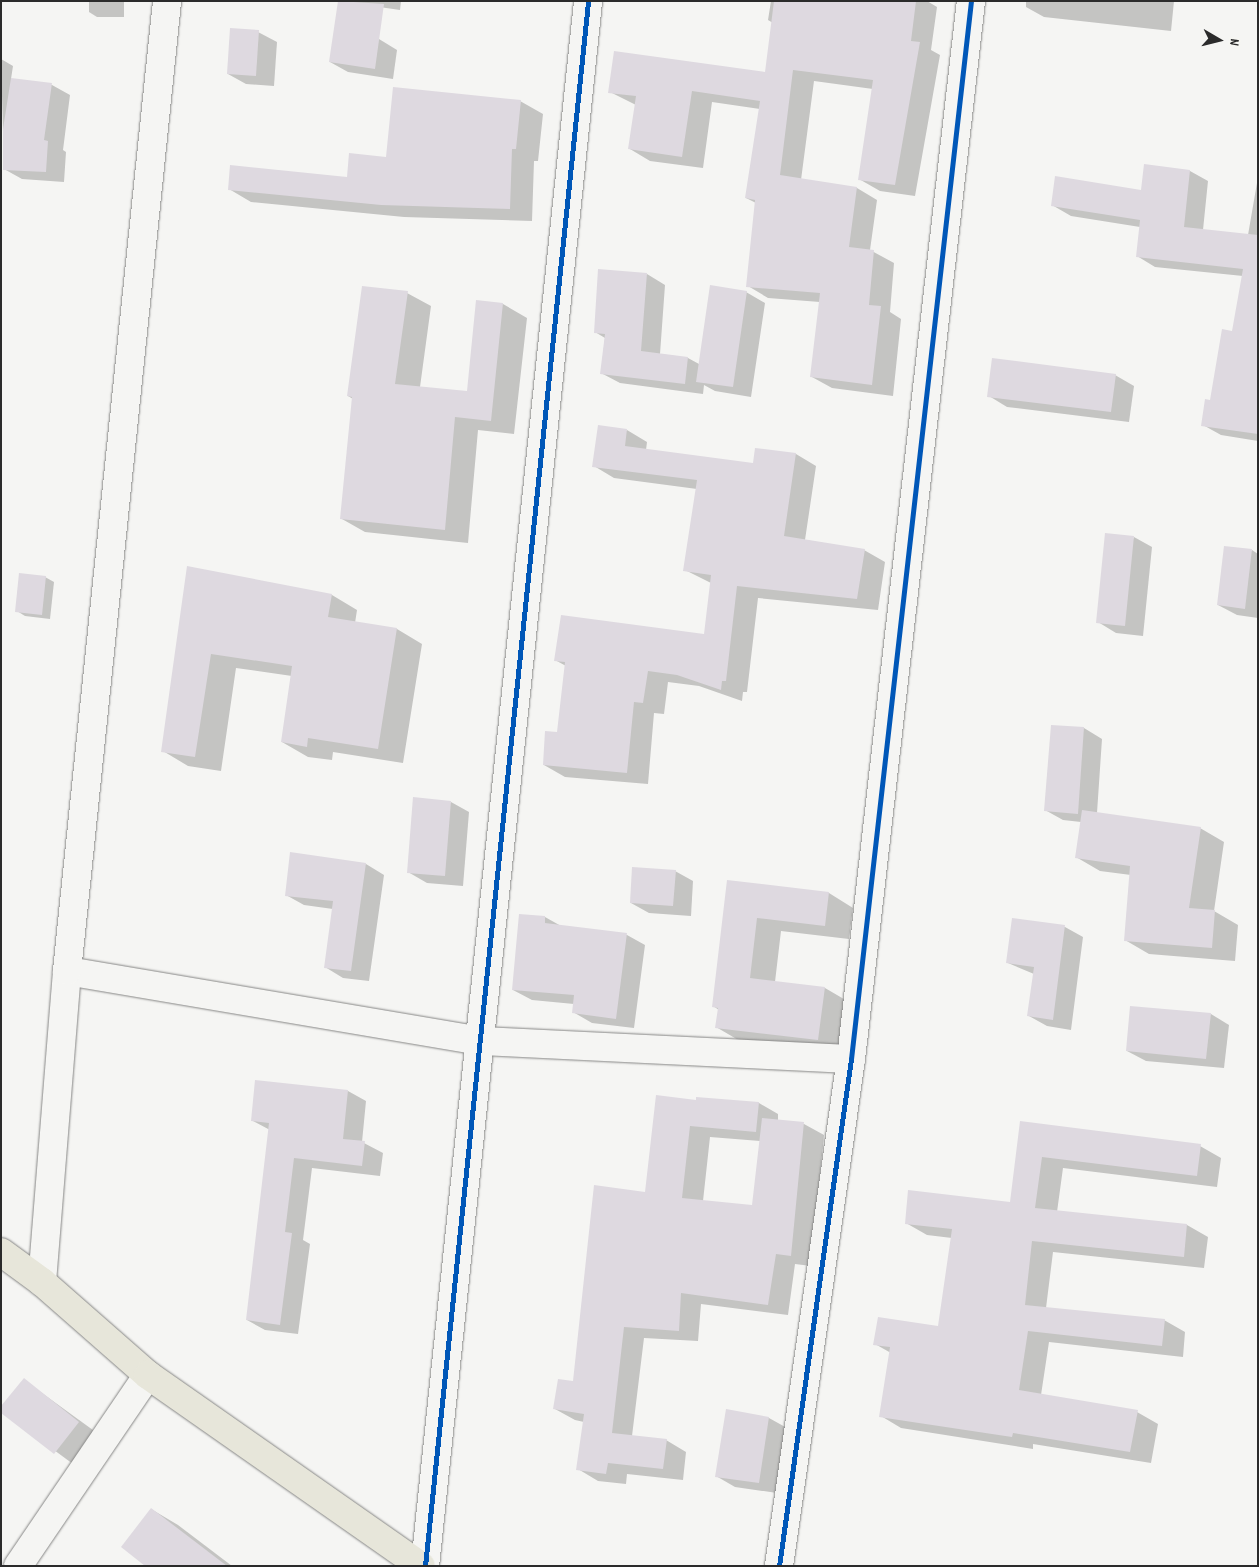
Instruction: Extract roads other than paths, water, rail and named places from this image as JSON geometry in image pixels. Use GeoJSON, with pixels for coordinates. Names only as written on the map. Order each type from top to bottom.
{"type":"FeatureCollection","features":[{"type":"Feature","properties":{"kind":"main road"},"geometry":{"type":"LineString","coordinates":[[1,1252],[42,1282],[148,1376],[423,1566]]}},
{"type":"Feature","properties":{"kind":"street"},"geometry":{"type":"LineString","coordinates":[[42,1282],[67,971],[167,1]]}},
{"type":"Feature","properties":{"kind":"street"},"geometry":{"type":"LineString","coordinates":[[423,1566],[481,1040],[588,1]]}},
{"type":"Feature","properties":{"kind":"street"},"geometry":{"type":"LineString","coordinates":[[779,1566],[850,1059],[972,1]]}},
{"type":"Feature","properties":{"kind":"street"},"geometry":{"type":"LineString","coordinates":[[67,971],[481,1040],[850,1059]]}},
{"type":"Feature","properties":{"kind":"street"},"geometry":{"type":"LineString","coordinates":[[18,1566],[148,1376]]}}]}
